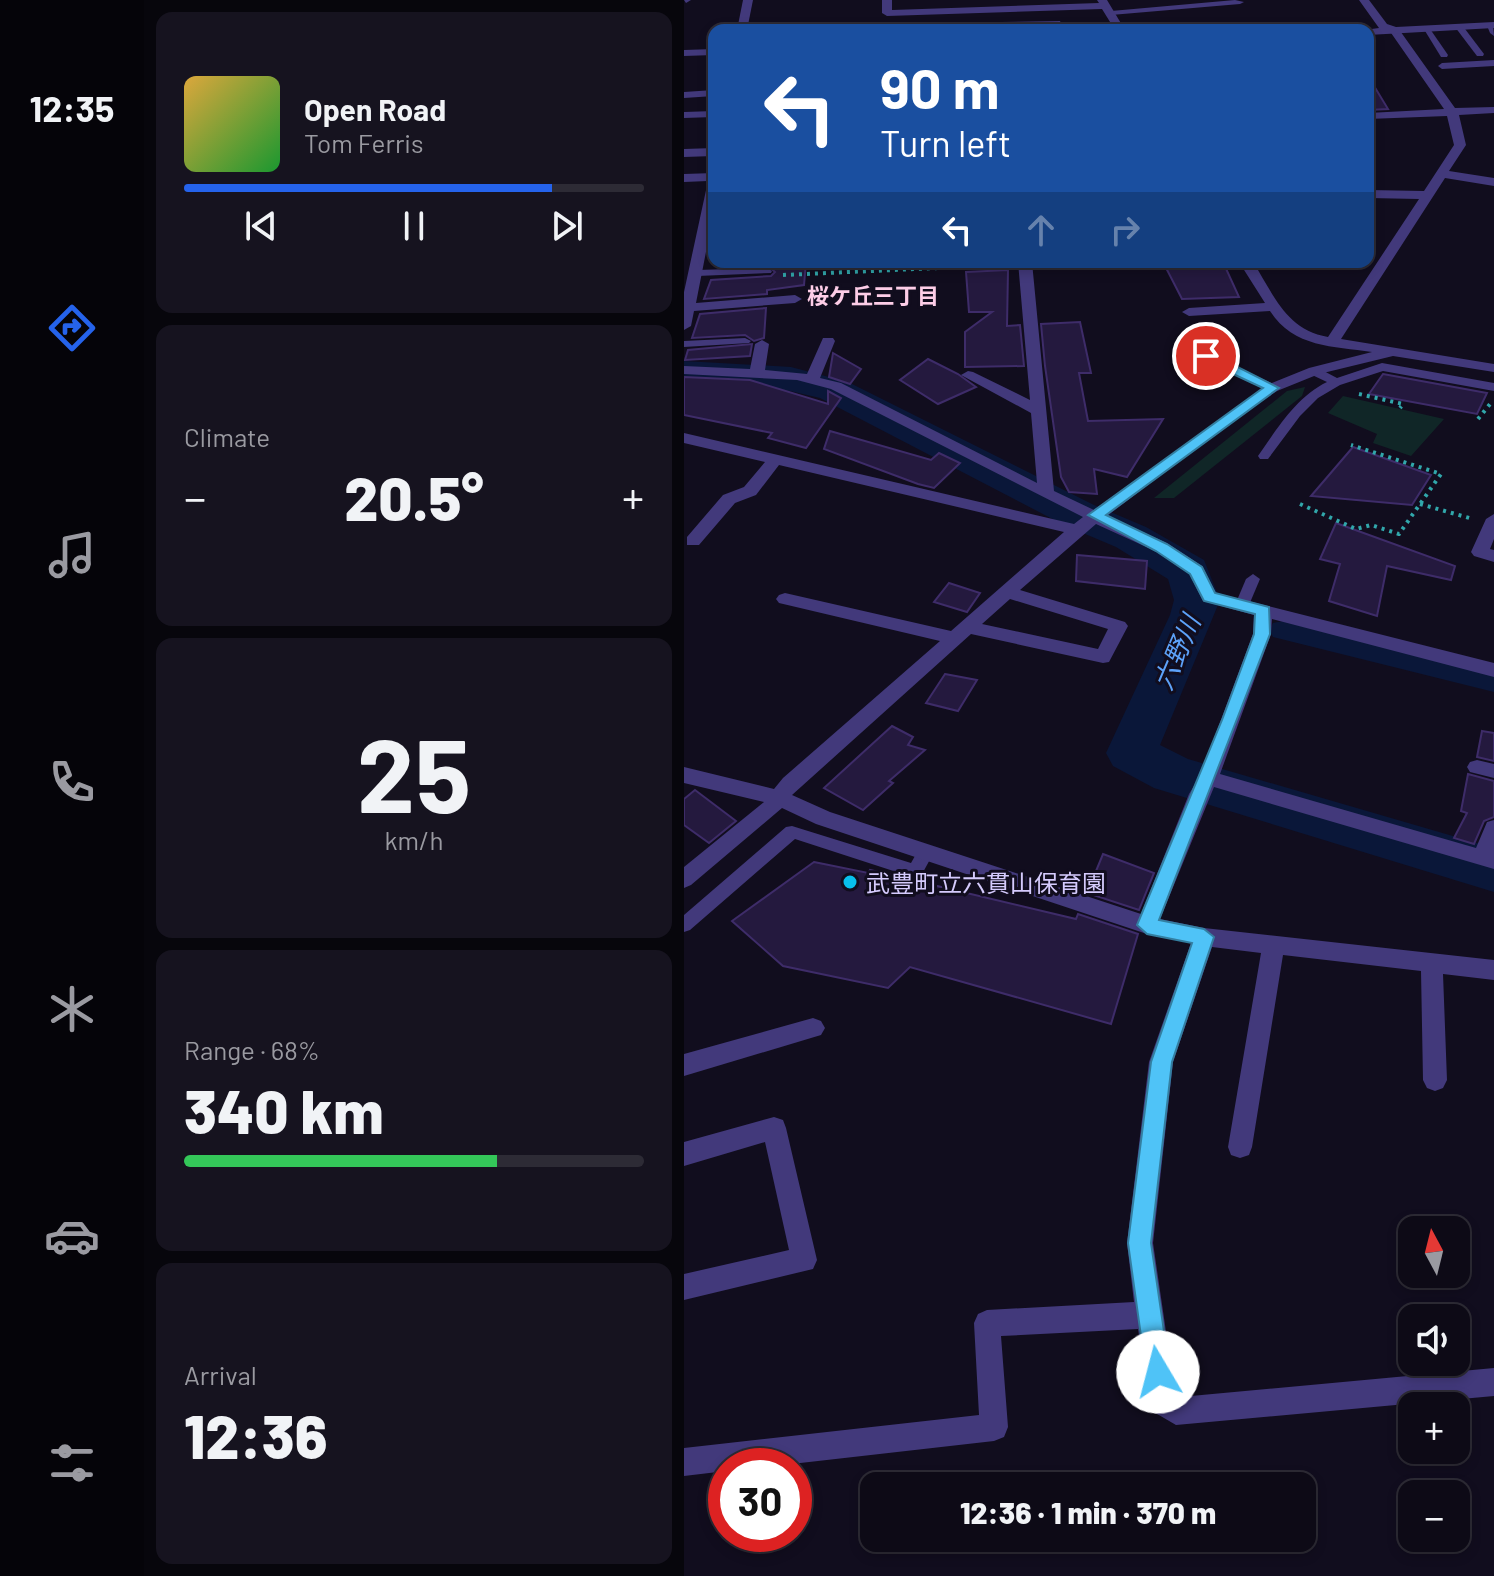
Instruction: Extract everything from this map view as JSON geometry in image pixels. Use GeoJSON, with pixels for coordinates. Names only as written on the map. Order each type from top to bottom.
{"type":"FeatureCollection","features":[{"type":"Feature","properties":{"kind":"street"},"geometry":{"type":"LineString","coordinates":[[743,24],[748,0]]}},
{"type":"Feature","properties":{"kind":"street"},"geometry":{"type":"LineString","coordinates":[[887,0],[887,13],[1106,6],[1116,24]]}},
{"type":"Feature","properties":{"kind":"street"},"geometry":{"type":"LineString","coordinates":[[1331,343],[1460,145],[1452,112],[1394,30],[1383,26],[1364,0]]}},
{"type":"Feature","properties":{"kind":"street"},"geometry":{"type":"LineString","coordinates":[[1000,10],[1002,24]]}},
{"type":"Feature","properties":{"kind":"street"},"geometry":{"type":"LineString","coordinates":[[1045,24],[1056,23]]}},
{"type":"Feature","properties":{"kind":"street"},"geometry":{"type":"LineString","coordinates":[[1374,32],[1492,28]]}},
{"type":"Feature","properties":{"kind":"street"},"geometry":{"type":"LineString","coordinates":[[684,53],[708,52]]}},
{"type":"Feature","properties":{"kind":"street"},"geometry":{"type":"LineString","coordinates":[[684,95],[708,93]]}},
{"type":"Feature","properties":{"kind":"street"},"geometry":{"type":"LineString","coordinates":[[1374,116],[1494,110]]}},
{"type":"Feature","properties":{"kind":"street"},"geometry":{"type":"LineString","coordinates":[[684,115],[708,114]]}},
{"type":"Feature","properties":{"kind":"street"},"geometry":{"type":"LineString","coordinates":[[684,153],[708,152]]}},
{"type":"Feature","properties":{"kind":"street"},"geometry":{"type":"LineString","coordinates":[[1442,174],[1494,182]]}},
{"type":"Feature","properties":{"kind":"street"},"geometry":{"type":"LineString","coordinates":[[684,178],[708,178]]}},
{"type":"Feature","properties":{"kind":"street"},"geometry":{"type":"LineString","coordinates":[[1374,194],[1429,195]]}},
{"type":"Feature","properties":{"kind":"street"},"geometry":{"type":"LineString","coordinates":[[684,326],[686,308],[708,249]]}},
{"type":"Feature","properties":{"kind":"street"},"geometry":{"type":"LineString","coordinates":[[1026,268],[1041,412],[1046,494]]}},
{"type":"Feature","properties":{"kind":"street"},"geometry":{"type":"LineString","coordinates":[[1249,268],[1271,307],[1286,325],[1331,343],[1494,368]]}},
{"type":"Feature","properties":{"kind":"street"},"geometry":{"type":"LineString","coordinates":[[686,308],[795,299]]}},
{"type":"Feature","properties":{"kind":"street"},"geometry":{"type":"LineString","coordinates":[[1189,312],[1271,307]]}},
{"type":"Feature","properties":{"kind":"street"},"geometry":{"type":"LineString","coordinates":[[812,380],[828,341]]}},
{"type":"Feature","properties":{"kind":"street"},"geometry":{"type":"LineString","coordinates":[[757,374],[762,344]]}},
{"type":"Feature","properties":{"kind":"street"},"geometry":{"type":"LineString","coordinates":[[684,879],[1087,522],[1272,388],[1314,371],[1391,352]]}},
{"type":"Feature","properties":{"kind":"street"},"geometry":{"type":"LineString","coordinates":[[684,370],[757,374],[836,386],[1046,494],[1087,522]]}},
{"type":"Feature","properties":{"kind":"street"},"geometry":{"type":"LineString","coordinates":[[968,375],[1041,412]]}},
{"type":"Feature","properties":{"kind":"street"},"geometry":{"type":"LineString","coordinates":[[684,438],[1087,522],[1161,547],[1196,570],[1209,597],[1494,670]]}},
{"type":"Feature","properties":{"kind":"street"},"geometry":{"type":"LineString","coordinates":[[693,541],[729,499],[750,491],[776,458]]}},
{"type":"Feature","properties":{"kind":"street"},"geometry":{"type":"LineString","coordinates":[[1493,522],[1480,552],[1494,556]]}},
{"type":"Feature","properties":{"kind":"street"},"geometry":{"type":"LineString","coordinates":[[810,605],[821,588]]}},
{"type":"Feature","properties":{"kind":"street"},"geometry":{"type":"LineString","coordinates":[[785,599],[1103,657],[1119,626],[1006,592]]}},
{"type":"Feature","properties":{"kind":"street"},"geometry":{"type":"LineString","coordinates":[[1147,925],[1206,784],[1262,634],[1263,611]]}},
{"type":"Feature","properties":{"kind":"street"},"geometry":{"type":"LineString","coordinates":[[684,775],[779,798],[823,818],[1147,925],[1204,937],[1273,946],[1494,970]]}},
{"type":"Feature","properties":{"kind":"street"},"geometry":{"type":"LineString","coordinates":[[1206,784],[1489,859],[1494,828]]}},
{"type":"Feature","properties":{"kind":"street"},"geometry":{"type":"LineString","coordinates":[[1204,937],[1161,1062],[1140,1243],[1162,1401],[1176,1411],[1494,1382]]}},
{"type":"Feature","properties":{"kind":"street"},"geometry":{"type":"LineString","coordinates":[[1240,1147],[1273,946]]}},
{"type":"Feature","properties":{"kind":"street"},"geometry":{"type":"LineString","coordinates":[[1432,962],[1435,1080]]}},
{"type":"Feature","properties":{"kind":"street"},"geometry":{"type":"LineString","coordinates":[[684,1065],[813,1028]]}},
{"type":"Feature","properties":{"kind":"street"},"geometry":{"type":"LineString","coordinates":[[684,1154],[774,1128],[804,1260],[684,1287]]}},
{"type":"Feature","properties":{"kind":"street"},"geometry":{"type":"LineString","coordinates":[[684,1462],[994,1427],[987,1323],[1149,1315]]}},
{"type":"Feature","properties":{"kind":"lane"},"geometry":{"type":"LineString","coordinates":[[1106,6],[1240,2]]}},
{"type":"Feature","properties":{"kind":"lane"},"geometry":{"type":"LineString","coordinates":[[1459,27],[1480,54]]}},
{"type":"Feature","properties":{"kind":"lane"},"geometry":{"type":"LineString","coordinates":[[1425,28],[1444,55]]}},
{"type":"Feature","properties":{"kind":"lane"},"geometry":{"type":"LineString","coordinates":[[1442,66],[1494,63]]}},
{"type":"Feature","properties":{"kind":"lane"},"geometry":{"type":"LineString","coordinates":[[697,273],[769,273]]}},
{"type":"Feature","properties":{"kind":"lane"},"geometry":{"type":"LineString","coordinates":[[684,344],[745,341]]}},
{"type":"Feature","properties":{"kind":"lane"},"geometry":{"type":"LineString","coordinates":[[1184,346],[1272,388]]}},
{"type":"Feature","properties":{"kind":"lane"},"geometry":{"type":"LineString","coordinates":[[1264,456],[1295,414],[1322,388],[1382,367],[1494,387]]}},
{"type":"Feature","properties":{"kind":"lane"},"geometry":{"type":"LineString","coordinates":[[1314,371],[1336,382]]}},
{"type":"Feature","properties":{"kind":"lane"},"geometry":{"type":"LineString","coordinates":[[1242,605],[1253,579]]}},
{"type":"Feature","properties":{"kind":"lane"},"geometry":{"type":"LineString","coordinates":[[684,925],[792,832],[915,871],[926,852]]}},
{"type":"Feature","properties":{"kind":"path"},"geometry":{"type":"LineString","coordinates":[[769,273],[897,268]]}},
{"type":"Feature","properties":{"kind":"path"},"geometry":{"type":"LineString","coordinates":[[1478,419],[1494,400]]}},
{"type":"Feature","properties":{"kind":"path"},"geometry":{"type":"LineString","coordinates":[[1300,504],[1356,529],[1371,525],[1399,534],[1441,474],[1351,445]]}},
{"type":"Feature","properties":{"kind":"path"},"geometry":{"type":"LineString","coordinates":[[1420,504],[1493,522]]}},
{"type":"Feature","properties":{"kind":"green space"},"geometry":{"type":"Polygon","coordinates":[[[1305,387],[1302,396],[1174,498],[1154,498],[1287,391],[1305,387]]]}},
{"type":"Feature","properties":{"kind":"green space"},"geometry":{"type":"Polygon","coordinates":[[[1343,396],[1444,419],[1411,456],[1373,443],[1377,434],[1328,413],[1343,396]]]}},
{"type":"Feature","properties":{"kind":"building"},"geometry":{"type":"Polygon","coordinates":[[[1374,86],[1388,109],[1374,110],[1374,86]]]}},
{"type":"Feature","properties":{"kind":"building"},"geometry":{"type":"Polygon","coordinates":[[[770,268],[805,268],[804,285],[767,290],[767,294],[704,299],[711,280],[771,276],[775,272],[770,268]]]}},
{"type":"Feature","properties":{"kind":"building"},"geometry":{"type":"Polygon","coordinates":[[[1166,268],[1226,268],[1239,297],[1182,299],[1166,268]]]}},
{"type":"Feature","properties":{"kind":"building"},"geometry":{"type":"Polygon","coordinates":[[[1008,270],[1007,326],[1020,325],[1024,366],[965,367],[965,332],[992,312],[969,312],[966,272],[1008,270]]]}},
{"type":"Feature","properties":{"kind":"building"},"geometry":{"type":"Polygon","coordinates":[[[766,308],[764,338],[754,341],[745,335],[692,338],[700,314],[766,308]]]}},
{"type":"Feature","properties":{"kind":"building"},"geometry":{"type":"Polygon","coordinates":[[[1080,322],[1091,373],[1079,373],[1088,421],[1163,419],[1127,477],[1094,469],[1097,494],[1069,492],[1061,477],[1045,366],[1041,324],[1080,322]]]}},
{"type":"Feature","properties":{"kind":"building"},"geometry":{"type":"Polygon","coordinates":[[[752,344],[750,356],[685,360],[688,350],[752,344]]]}},
{"type":"Feature","properties":{"kind":"building"},"geometry":{"type":"Polygon","coordinates":[[[833,353],[861,369],[850,384],[829,377],[833,353]]]}},
{"type":"Feature","properties":{"kind":"building"},"geometry":{"type":"Polygon","coordinates":[[[928,359],[976,387],[938,404],[900,380],[928,359]]]}},
{"type":"Feature","properties":{"kind":"building"},"geometry":{"type":"Polygon","coordinates":[[[1383,374],[1487,393],[1477,414],[1369,394],[1383,374]]]}},
{"type":"Feature","properties":{"kind":"building"},"geometry":{"type":"Polygon","coordinates":[[[684,377],[750,380],[828,404],[828,391],[841,398],[806,448],[768,438],[772,433],[684,415],[684,377]]]}},
{"type":"Feature","properties":{"kind":"building"},"geometry":{"type":"Polygon","coordinates":[[[830,431],[931,460],[939,453],[960,463],[934,488],[824,449],[830,431]]]}},
{"type":"Feature","properties":{"kind":"building"},"geometry":{"type":"Polygon","coordinates":[[[1353,447],[1431,475],[1412,505],[1311,496],[1353,447]]]}},
{"type":"Feature","properties":{"kind":"building"},"geometry":{"type":"Polygon","coordinates":[[[1336,523],[1455,566],[1451,580],[1387,566],[1377,616],[1329,601],[1340,564],[1320,559],[1336,523]]]}},
{"type":"Feature","properties":{"kind":"building"},"geometry":{"type":"Polygon","coordinates":[[[1077,555],[1147,561],[1145,589],[1076,581],[1077,555]]]}},
{"type":"Feature","properties":{"kind":"building"},"geometry":{"type":"Polygon","coordinates":[[[949,583],[980,593],[967,612],[934,602],[949,583]]]}},
{"type":"Feature","properties":{"kind":"building"},"geometry":{"type":"Polygon","coordinates":[[[945,674],[977,680],[958,711],[926,703],[945,674]]]}},
{"type":"Feature","properties":{"kind":"building"},"geometry":{"type":"Polygon","coordinates":[[[892,726],[913,737],[908,745],[925,750],[889,781],[893,783],[863,810],[824,788],[892,726]]]}},
{"type":"Feature","properties":{"kind":"building"},"geometry":{"type":"Polygon","coordinates":[[[1482,731],[1494,733],[1494,761],[1477,757],[1482,731]]]}},
{"type":"Feature","properties":{"kind":"building"},"geometry":{"type":"Polygon","coordinates":[[[1468,774],[1494,781],[1494,817],[1484,821],[1474,844],[1454,838],[1467,813],[1461,811],[1468,774]]]}},
{"type":"Feature","properties":{"kind":"building"},"geometry":{"type":"Polygon","coordinates":[[[695,790],[736,821],[709,843],[684,825],[684,799],[695,790]]]}},
{"type":"Feature","properties":{"kind":"building"},"geometry":{"type":"Polygon","coordinates":[[[1103,854],[1154,873],[1139,910],[1087,893],[1103,854]]]}},
{"type":"Feature","properties":{"kind":"building"},"geometry":{"type":"Polygon","coordinates":[[[814,862],[868,873],[870,870],[1076,919],[1078,914],[1138,934],[1111,1024],[910,967],[888,988],[783,966],[732,921],[814,862]]]}},
{"type":"Feature","properties":{"kind":"waterway","name":"六野川"},"geometry":{"type":"LineString","coordinates":[[684,373],[791,379],[834,390],[1079,515],[1131,537],[1188,571],[1197,600],[1193,615],[1131,753],[1172,774],[1494,870]]}},
{"type":"Feature","properties":{"kind":"waterway"},"geometry":{"type":"LineString","coordinates":[[1283,630],[1494,682]]}},
{"type":"Feature","properties":{"kind":"place","name":"武豊町立六貫山保育園"},"geometry":{"type":"Point","coordinates":[850,882]}},
{"type":"Feature","properties":{"kind":"district","name":"桜ケ丘三丁目"},"geometry":{"type":"Point","coordinates":[873,295]}},
{"type":"Feature","properties":{"kind":"route"},"geometry":{"type":"LineString","coordinates":[[1158,1372],[1140,1243],[1161,1062],[1204,937],[1147,925],[1231,720],[1262,634],[1263,611],[1209,597],[1196,570],[1161,547],[1095,515],[1272,388],[1206,356]]}}]}
